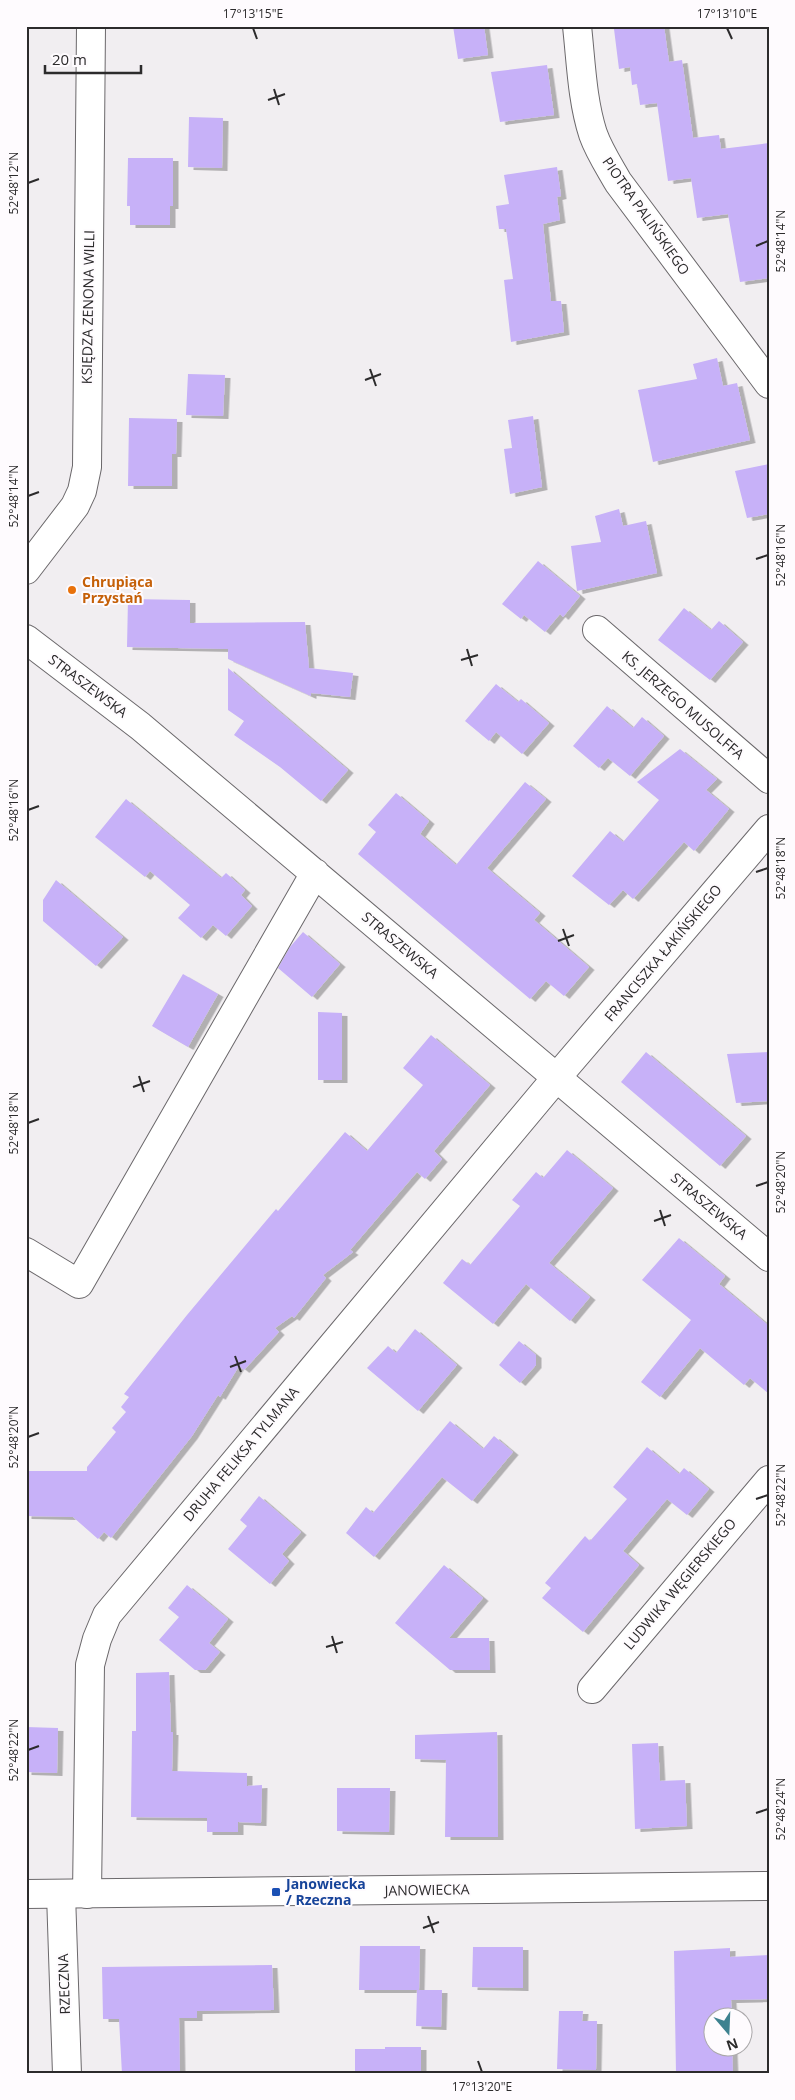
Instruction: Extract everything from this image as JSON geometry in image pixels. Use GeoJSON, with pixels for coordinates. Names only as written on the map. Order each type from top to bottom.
{"type":"FeatureCollection","features":[{"type":"Feature","properties":{"kind":"street","name":"KSIĘDZA ZENONA WILLI"},"geometry":{"type":"LineString","coordinates":[[26,570],[75,506],[82,492],[87,467],[91,26]]}},
{"type":"Feature","properties":{"kind":"street","name":"PIOTRA PALIŃSKIEGO"},"geometry":{"type":"LineString","coordinates":[[577,26],[586,106],[593,133],[601,153],[618,182],[769,384]]}},
{"type":"Feature","properties":{"kind":"street","name":"KS. JERZEGO MUSOLFFA"},"geometry":{"type":"LineString","coordinates":[[597,630],[769,779]]}},
{"type":"Feature","properties":{"kind":"street","name":"STRASZEWSKA"},"geometry":{"type":"LineString","coordinates":[[26,639],[140,726],[769,1256]]}},
{"type":"Feature","properties":{"kind":"street","name":"FRANCISZKA ŁAKIŃSKIEGO"},"geometry":{"type":"LineString","coordinates":[[557,1078],[769,829]]}},
{"type":"Feature","properties":{"kind":"street"},"geometry":{"type":"LineString","coordinates":[[26,1252],[79,1284],[315,874]]}},
{"type":"Feature","properties":{"kind":"street","name":"DRUHA FELIKSA TYLMANA"},"geometry":{"type":"LineString","coordinates":[[74,1894],[90,1665],[97,1639],[107,1615],[557,1078]]}},
{"type":"Feature","properties":{"kind":"street","name":"LUDWIKA WĘGIERSKIEGO"},"geometry":{"type":"LineString","coordinates":[[592,1689],[769,1480]]}},
{"type":"Feature","properties":{"kind":"street","name":"JANOWIECKA"},"geometry":{"type":"LineString","coordinates":[[26,1894],[769,1886]]}},
{"type":"Feature","properties":{"kind":"street","name":"RZECZNA"},"geometry":{"type":"LineString","coordinates":[[67,2074],[74,1894]]}},
{"type":"Feature","properties":{"kind":"building"},"geometry":{"type":"Polygon","coordinates":[[[453,26],[484,26],[488,55],[458,59],[453,26]]]}},
{"type":"Feature","properties":{"kind":"building"},"geometry":{"type":"Polygon","coordinates":[[[633,26],[664,26],[669,62],[682,60],[693,138],[719,135],[721,149],[769,143],[769,278],[740,282],[728,214],[697,218],[691,178],[668,181],[657,103],[640,105],[637,84],[632,85],[630,67],[619,69],[614,29],[633,26]]]}},
{"type":"Feature","properties":{"kind":"building"},"geometry":{"type":"Polygon","coordinates":[[[547,65],[554,115],[500,122],[491,72],[547,65]]]}},
{"type":"Feature","properties":{"kind":"building"},"geometry":{"type":"Polygon","coordinates":[[[189,117],[223,118],[222,168],[188,167],[189,117]]]}},
{"type":"Feature","properties":{"kind":"building"},"geometry":{"type":"Polygon","coordinates":[[[128,158],[173,158],[173,206],[170,206],[170,225],[130,225],[130,206],[127,206],[128,158]]]}},
{"type":"Feature","properties":{"kind":"building"},"geometry":{"type":"Polygon","coordinates":[[[557,167],[561,196],[557,197],[560,220],[543,224],[551,301],[561,301],[564,332],[511,342],[504,280],[513,279],[506,229],[499,229],[496,206],[509,204],[504,175],[557,167]]]}},
{"type":"Feature","properties":{"kind":"building"},"geometry":{"type":"Polygon","coordinates":[[[717,358],[723,386],[737,383],[750,440],[653,462],[638,390],[697,379],[693,364],[717,358]]]}},
{"type":"Feature","properties":{"kind":"building"},"geometry":{"type":"Polygon","coordinates":[[[188,374],[225,375],[223,416],[186,415],[188,374]]]}},
{"type":"Feature","properties":{"kind":"building"},"geometry":{"type":"Polygon","coordinates":[[[533,416],[542,487],[510,494],[504,449],[512,448],[508,420],[533,416]]]}},
{"type":"Feature","properties":{"kind":"building"},"geometry":{"type":"Polygon","coordinates":[[[129,418],[177,419],[176,454],[172,454],[172,486],[128,486],[129,418]]]}},
{"type":"Feature","properties":{"kind":"building"},"geometry":{"type":"Polygon","coordinates":[[[769,464],[769,514],[747,518],[735,471],[769,464]]]}},
{"type":"Feature","properties":{"kind":"building"},"geometry":{"type":"Polygon","coordinates":[[[619,509],[623,526],[646,521],[657,573],[577,591],[571,546],[601,542],[595,516],[619,509]]]}},
{"type":"Feature","properties":{"kind":"building"},"geometry":{"type":"Polygon","coordinates":[[[538,561],[580,596],[563,617],[560,614],[545,632],[524,615],[521,619],[502,604],[538,561]]]}},
{"type":"Feature","properties":{"kind":"building"},"geometry":{"type":"Polygon","coordinates":[[[128,599],[190,600],[190,623],[305,622],[309,668],[353,673],[350,697],[311,693],[311,696],[228,659],[228,649],[127,647],[128,599]]]}},
{"type":"Feature","properties":{"kind":"building"},"geometry":{"type":"Polygon","coordinates":[[[684,608],[711,630],[719,621],[743,642],[710,680],[658,640],[684,608]]]}},
{"type":"Feature","properties":{"kind":"building"},"geometry":{"type":"Polygon","coordinates":[[[228,668],[348,770],[321,801],[280,767],[234,735],[244,721],[228,710],[228,668]]]}},
{"type":"Feature","properties":{"kind":"building"},"geometry":{"type":"Polygon","coordinates":[[[496,684],[518,702],[521,699],[549,723],[522,754],[496,732],[489,741],[465,721],[496,684]]]}},
{"type":"Feature","properties":{"kind":"building"},"geometry":{"type":"Polygon","coordinates":[[[607,706],[633,728],[642,717],[664,736],[630,776],[608,758],[599,768],[573,746],[607,706]]]}},
{"type":"Feature","properties":{"kind":"building"},"geometry":{"type":"Polygon","coordinates":[[[680,749],[717,779],[706,790],[729,809],[694,851],[684,842],[633,899],[623,890],[609,905],[572,876],[610,831],[623,842],[659,800],[637,782],[680,749]]]}},
{"type":"Feature","properties":{"kind":"building"},"geometry":{"type":"Polygon","coordinates":[[[525,782],[546,799],[487,868],[540,913],[534,920],[589,967],[564,996],[546,981],[530,999],[358,854],[376,832],[368,825],[396,793],[429,821],[420,834],[456,865],[525,782]]]}},
{"type":"Feature","properties":{"kind":"building"},"geometry":{"type":"Polygon","coordinates":[[[126,799],[221,878],[226,873],[245,890],[241,895],[252,906],[226,936],[213,925],[201,938],[178,918],[190,905],[150,871],[145,877],[95,837],[126,799]]]}},
{"type":"Feature","properties":{"kind":"building"},"geometry":{"type":"Polygon","coordinates":[[[56,880],[123,937],[96,966],[43,921],[43,900],[56,880]]]}},
{"type":"Feature","properties":{"kind":"building"},"geometry":{"type":"Polygon","coordinates":[[[303,932],[340,964],[312,997],[278,968],[290,947],[303,932]]]}},
{"type":"Feature","properties":{"kind":"building"},"geometry":{"type":"Polygon","coordinates":[[[183,974],[218,994],[188,1047],[152,1026],[183,974]]]}},
{"type":"Feature","properties":{"kind":"building"},"geometry":{"type":"Polygon","coordinates":[[[318,1012],[342,1013],[342,1080],[318,1080],[318,1012]]]}},
{"type":"Feature","properties":{"kind":"building"},"geometry":{"type":"Polygon","coordinates":[[[431,1035],[490,1085],[434,1151],[442,1159],[425,1179],[417,1172],[350,1250],[353,1252],[323,1275],[326,1278],[294,1318],[292,1316],[275,1328],[279,1332],[244,1370],[239,1366],[220,1397],[218,1395],[192,1436],[111,1538],[104,1532],[98,1539],[73,1517],[26,1516],[26,1471],[87,1471],[87,1467],[116,1432],[112,1428],[126,1412],[121,1407],[129,1397],[124,1394],[276,1209],[278,1211],[345,1132],[367,1151],[423,1085],[403,1068],[431,1035]]]}},
{"type":"Feature","properties":{"kind":"building"},"geometry":{"type":"Polygon","coordinates":[[[646,1052],[746,1136],[720,1166],[621,1082],[646,1052]]]}},
{"type":"Feature","properties":{"kind":"building"},"geometry":{"type":"Polygon","coordinates":[[[769,1052],[769,1101],[736,1103],[727,1054],[769,1052]]]}},
{"type":"Feature","properties":{"kind":"building"},"geometry":{"type":"Polygon","coordinates":[[[567,1150],[613,1188],[549,1263],[590,1297],[570,1321],[526,1284],[493,1324],[443,1283],[462,1259],[470,1265],[520,1206],[512,1200],[536,1172],[543,1178],[567,1150]]]}},
{"type":"Feature","properties":{"kind":"building"},"geometry":{"type":"Polygon","coordinates":[[[679,1238],[725,1276],[719,1284],[769,1326],[769,1394],[750,1378],[744,1385],[700,1348],[660,1397],[641,1382],[691,1320],[642,1280],[679,1238]]]}},
{"type":"Feature","properties":{"kind":"building"},"geometry":{"type":"Polygon","coordinates":[[[415,1329],[457,1365],[418,1411],[367,1368],[388,1346],[396,1353],[415,1329]]]}},
{"type":"Feature","properties":{"kind":"building"},"geometry":{"type":"Polygon","coordinates":[[[519,1341],[536,1355],[536,1365],[520,1383],[499,1365],[519,1341]]]}},
{"type":"Feature","properties":{"kind":"building"},"geometry":{"type":"Polygon","coordinates":[[[450,1421],[483,1449],[494,1436],[513,1452],[472,1501],[442,1477],[374,1557],[346,1533],[366,1507],[373,1513],[450,1421]]]}},
{"type":"Feature","properties":{"kind":"building"},"geometry":{"type":"Polygon","coordinates":[[[647,1447],[679,1474],[684,1468],[709,1489],[687,1515],[667,1499],[623,1551],[639,1565],[583,1632],[542,1598],[551,1588],[545,1583],[585,1536],[590,1541],[627,1499],[613,1487],[647,1447]]]}},
{"type":"Feature","properties":{"kind":"building"},"geometry":{"type":"Polygon","coordinates":[[[259,1496],[301,1532],[282,1554],[289,1561],[270,1584],[228,1549],[247,1526],[240,1520],[259,1496]]]}},
{"type":"Feature","properties":{"kind":"building"},"geometry":{"type":"Polygon","coordinates":[[[444,1565],[483,1598],[449,1638],[489,1638],[490,1670],[450,1670],[395,1623],[444,1565]]]}},
{"type":"Feature","properties":{"kind":"building"},"geometry":{"type":"Polygon","coordinates":[[[187,1585],[228,1619],[209,1643],[220,1652],[205,1670],[195,1670],[159,1640],[179,1617],[168,1608],[187,1585]]]}},
{"type":"Feature","properties":{"kind":"building"},"geometry":{"type":"Polygon","coordinates":[[[169,1672],[171,1732],[173,1732],[172,1771],[247,1773],[247,1786],[262,1785],[261,1823],[238,1822],[238,1832],[207,1832],[207,1818],[131,1817],[132,1731],[136,1731],[136,1673],[169,1672]]]}},
{"type":"Feature","properties":{"kind":"building"},"geometry":{"type":"Polygon","coordinates":[[[26,1727],[58,1728],[57,1773],[26,1772],[26,1727]]]}},
{"type":"Feature","properties":{"kind":"building"},"geometry":{"type":"Polygon","coordinates":[[[497,1732],[498,1837],[445,1837],[446,1760],[415,1759],[415,1735],[497,1732]]]}},
{"type":"Feature","properties":{"kind":"building"},"geometry":{"type":"Polygon","coordinates":[[[658,1743],[660,1781],[685,1780],[687,1826],[635,1829],[632,1744],[658,1743]]]}},
{"type":"Feature","properties":{"kind":"building"},"geometry":{"type":"Polygon","coordinates":[[[337,1788],[390,1788],[389,1832],[337,1831],[337,1788]]]}},
{"type":"Feature","properties":{"kind":"building"},"geometry":{"type":"Polygon","coordinates":[[[360,1946],[420,1946],[419,1990],[442,1990],[441,2027],[416,2026],[417,1990],[359,1990],[360,1946]]]}},
{"type":"Feature","properties":{"kind":"building"},"geometry":{"type":"Polygon","coordinates":[[[473,1947],[523,1947],[523,1988],[472,1987],[473,1947]]]}},
{"type":"Feature","properties":{"kind":"building"},"geometry":{"type":"Polygon","coordinates":[[[730,1948],[730,1957],[769,1955],[769,1999],[731,2000],[731,2008],[702,2008],[702,2058],[732,2058],[733,2074],[676,2074],[674,1951],[730,1948]]]}},
{"type":"Feature","properties":{"kind":"building"},"geometry":{"type":"Polygon","coordinates":[[[272,1965],[274,2010],[197,2011],[197,2018],[179,2018],[180,2074],[122,2074],[119,2019],[103,2019],[102,1967],[272,1965]]]}},
{"type":"Feature","properties":{"kind":"building"},"geometry":{"type":"Polygon","coordinates":[[[559,2011],[583,2011],[582,2021],[597,2021],[596,2070],[557,2069],[559,2011]]]}},
{"type":"Feature","properties":{"kind":"building"},"geometry":{"type":"Polygon","coordinates":[[[385,2047],[421,2047],[421,2074],[355,2074],[355,2049],[385,2049],[385,2047]]]}},
{"type":"Feature","properties":{"kind":"place","name":"Chrupiąca Przystań"},"geometry":{"type":"Point","coordinates":[72,590]}},
{"type":"Feature","properties":{"kind":"place","name":"Janowiecka / Rzeczna"},"geometry":{"type":"Point","coordinates":[276,1892]}}]}
